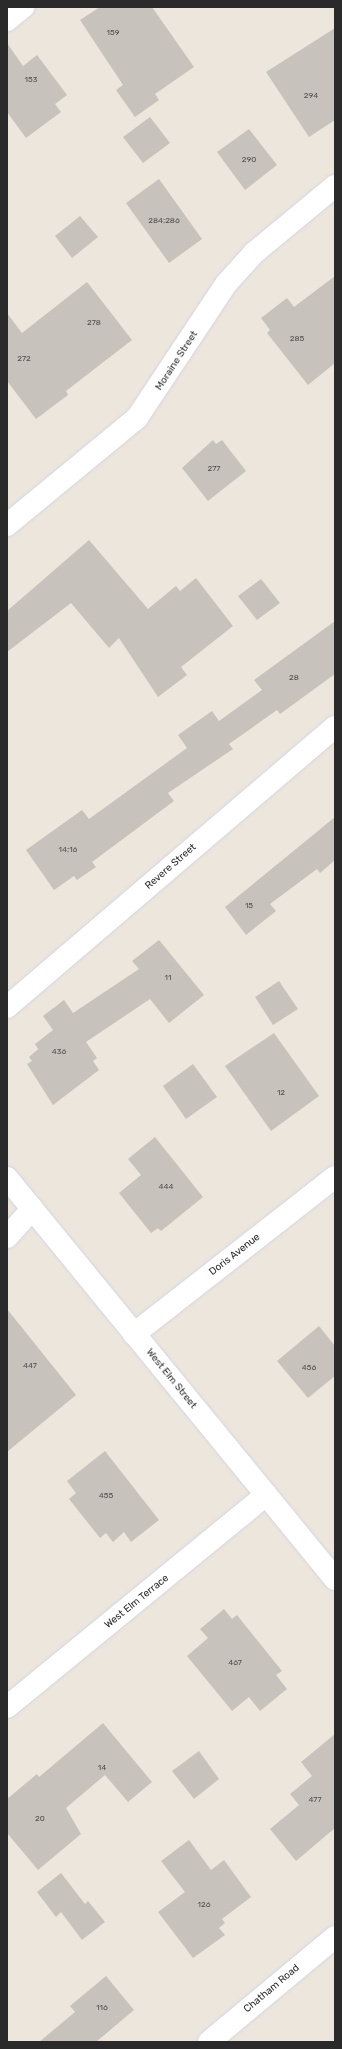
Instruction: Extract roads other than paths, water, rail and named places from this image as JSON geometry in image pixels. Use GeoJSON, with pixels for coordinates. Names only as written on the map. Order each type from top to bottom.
{"type":"FeatureCollection","features":[{"type":"Feature","properties":{"kind":"street"},"geometry":{"type":"LineString","coordinates":[[7,20],[23,7]]}},
{"type":"Feature","properties":{"kind":"street","name":"Moraine Street"},"geometry":{"type":"LineString","coordinates":[[7,525],[137,418],[226,284],[254,253],[335,186]]}},
{"type":"Feature","properties":{"kind":"street","name":"Revere Street"},"geometry":{"type":"LineString","coordinates":[[7,1007],[335,727]]}},
{"type":"Feature","properties":{"kind":"street","name":"Doris Avenue"},"geometry":{"type":"LineString","coordinates":[[134,1334],[335,1177]]}},
{"type":"Feature","properties":{"kind":"street","name":"West Elm Street"},"geometry":{"type":"LineString","coordinates":[[7,1178],[335,1579]]}},
{"type":"Feature","properties":{"kind":"street"},"geometry":{"type":"LineString","coordinates":[[7,1237],[32,1209]]}},
{"type":"Feature","properties":{"kind":"street","name":"West Elm Terrace"},"geometry":{"type":"LineString","coordinates":[[7,1707],[266,1495]]}},
{"type":"Feature","properties":{"kind":"street","name":"Chatham Road"},"geometry":{"type":"LineString","coordinates":[[209,2042],[335,1936]]}}]}
